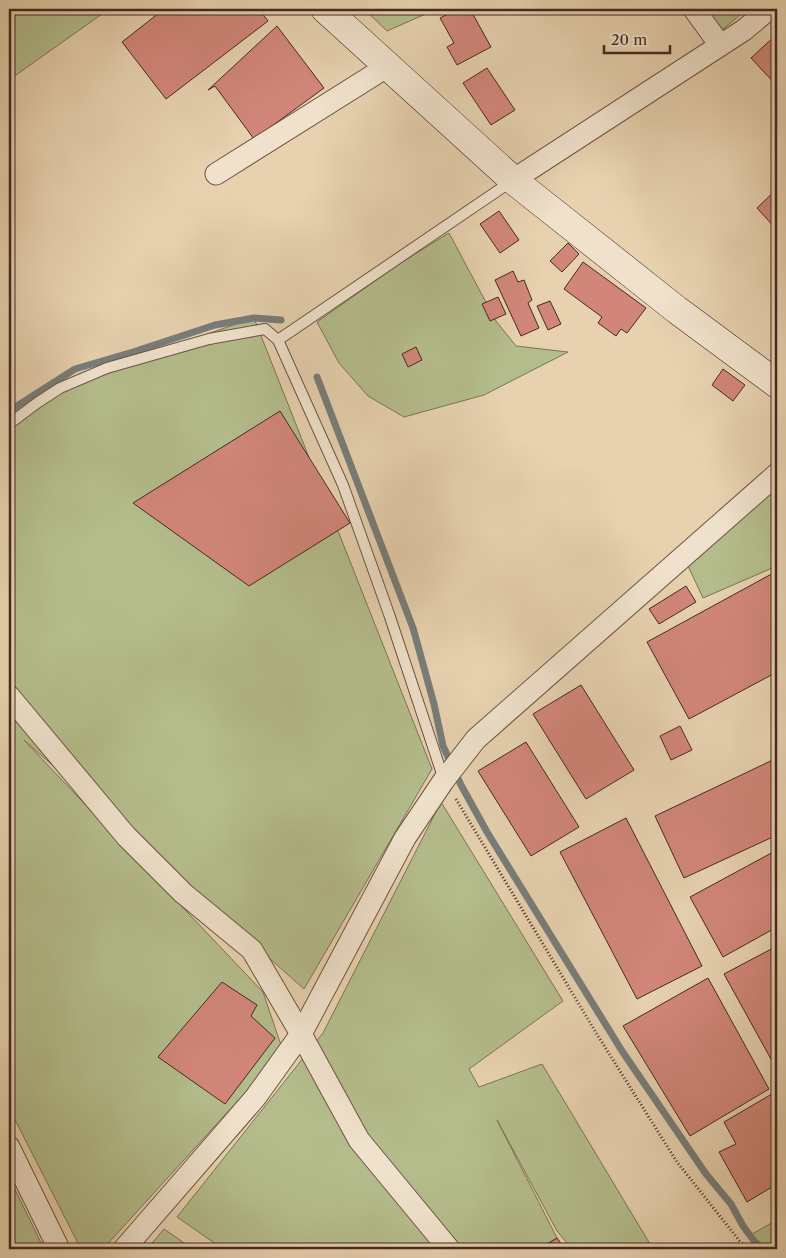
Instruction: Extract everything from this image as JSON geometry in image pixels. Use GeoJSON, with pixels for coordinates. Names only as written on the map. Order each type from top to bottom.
{"type":"FeatureCollection","features":[{"type":"Feature","properties":{"kind":"street"},"geometry":{"type":"LineString","coordinates":[[325,9],[513,180],[677,310],[777,384]]}},
{"type":"Feature","properties":{"kind":"street"},"geometry":{"type":"LineString","coordinates":[[694,9],[720,45]]}},
{"type":"Feature","properties":{"kind":"street"},"geometry":{"type":"LineString","coordinates":[[513,180],[744,30],[769,9]]}},
{"type":"Feature","properties":{"kind":"street"},"geometry":{"type":"LineString","coordinates":[[216,174],[388,66]]}},
{"type":"Feature","properties":{"kind":"street"},"geometry":{"type":"LineString","coordinates":[[124,1249],[254,1098],[301,1034],[405,838],[446,777],[476,739],[777,474]]}},
{"type":"Feature","properties":{"kind":"street"},"geometry":{"type":"LineString","coordinates":[[9,696],[126,836],[184,893],[252,950],[359,1140],[449,1249]]}},
{"type":"Feature","properties":{"kind":"street"},"geometry":{"type":"LineString","coordinates":[[9,1147],[59,1249]]}},
{"type":"Feature","properties":{"kind":"lane"},"geometry":{"type":"LineString","coordinates":[[278,340],[513,180]]}},
{"type":"Feature","properties":{"kind":"lane"},"geometry":{"type":"LineString","coordinates":[[9,424],[60,388],[107,368],[209,339],[265,329],[278,340],[343,486],[446,777]]}},
{"type":"Feature","properties":{"kind":"path"},"geometry":{"type":"LineString","coordinates":[[446,777],[598,1036],[677,1162],[746,1249]]}},
{"type":"Feature","properties":{"kind":"green space"},"geometry":{"type":"Polygon","coordinates":[[[9,9],[109,9],[9,80],[9,9]]]}},
{"type":"Feature","properties":{"kind":"green space"},"geometry":{"type":"Polygon","coordinates":[[[364,9],[437,9],[387,31],[364,9]]]}},
{"type":"Feature","properties":{"kind":"green space"},"geometry":{"type":"Polygon","coordinates":[[[705,9],[747,9],[721,31],[705,9]]]}},
{"type":"Feature","properties":{"kind":"green space"},"geometry":{"type":"Polygon","coordinates":[[[449,233],[496,321],[516,346],[568,352],[484,395],[404,417],[368,396],[339,363],[317,322],[402,262],[449,233]]]}},
{"type":"Feature","properties":{"kind":"green space"},"geometry":{"type":"Polygon","coordinates":[[[254,318],[432,769],[304,989],[24,740],[263,992],[283,1051],[103,1249],[81,1249],[9,1108],[9,415],[40,391],[254,318]]]}},
{"type":"Feature","properties":{"kind":"green space"},"geometry":{"type":"Polygon","coordinates":[[[777,488],[777,566],[703,598],[688,566],[777,488]]]}},
{"type":"Feature","properties":{"kind":"green space"},"geometry":{"type":"Polygon","coordinates":[[[441,802],[563,1001],[469,1069],[479,1087],[542,1064],[653,1249],[572,1249],[557,1231],[497,1120],[557,1238],[537,1249],[223,1249],[177,1217],[323,1033],[441,802]]]}},
{"type":"Feature","properties":{"kind":"green space"},"geometry":{"type":"Polygon","coordinates":[[[9,1177],[44,1249],[9,1249],[9,1177]]]}},
{"type":"Feature","properties":{"kind":"green space"},"geometry":{"type":"Polygon","coordinates":[[[777,1220],[777,1249],[770,1249],[750,1235],[777,1220]]]}},
{"type":"Feature","properties":{"kind":"green space"},"geometry":{"type":"Polygon","coordinates":[[[164,1229],[193,1249],[147,1249],[164,1229]]]}},
{"type":"Feature","properties":{"kind":"building"},"geometry":{"type":"Polygon","coordinates":[[[164,9],[259,9],[268,21],[166,99],[122,42],[164,9]]]}},
{"type":"Feature","properties":{"kind":"building"},"geometry":{"type":"Polygon","coordinates":[[[458,9],[470,9],[491,47],[457,65],[447,47],[454,43],[440,18],[458,9]]]}},
{"type":"Feature","properties":{"kind":"building"},"geometry":{"type":"Polygon","coordinates":[[[277,26],[324,88],[254,139],[215,86],[208,90],[277,26]]]}},
{"type":"Feature","properties":{"kind":"building"},"geometry":{"type":"Polygon","coordinates":[[[777,34],[777,86],[751,58],[777,34]]]}},
{"type":"Feature","properties":{"kind":"building"},"geometry":{"type":"Polygon","coordinates":[[[487,68],[515,110],[491,125],[463,83],[487,68]]]}},
{"type":"Feature","properties":{"kind":"building"},"geometry":{"type":"Polygon","coordinates":[[[777,189],[777,230],[757,208],[777,189]]]}},
{"type":"Feature","properties":{"kind":"building"},"geometry":{"type":"Polygon","coordinates":[[[499,211],[519,240],[500,253],[480,224],[499,211]]]}},
{"type":"Feature","properties":{"kind":"building"},"geometry":{"type":"Polygon","coordinates":[[[568,243],[579,254],[562,272],[550,261],[568,243]]]}},
{"type":"Feature","properties":{"kind":"building"},"geometry":{"type":"Polygon","coordinates":[[[583,262],[646,308],[627,333],[621,329],[616,336],[598,323],[602,317],[564,289],[583,262]]]}},
{"type":"Feature","properties":{"kind":"building"},"geometry":{"type":"Polygon","coordinates":[[[513,271],[518,282],[524,280],[532,300],[528,303],[539,328],[521,336],[495,280],[513,271]]]}},
{"type":"Feature","properties":{"kind":"building"},"geometry":{"type":"Polygon","coordinates":[[[498,297],[506,314],[490,321],[482,304],[498,297]]]}},
{"type":"Feature","properties":{"kind":"building"},"geometry":{"type":"Polygon","coordinates":[[[550,301],[561,324],[548,330],[537,306],[550,301]]]}},
{"type":"Feature","properties":{"kind":"building"},"geometry":{"type":"Polygon","coordinates":[[[416,347],[422,360],[408,367],[402,354],[416,347]]]}},
{"type":"Feature","properties":{"kind":"building"},"geometry":{"type":"Polygon","coordinates":[[[723,369],[745,385],[733,401],[712,385],[723,369]]]}},
{"type":"Feature","properties":{"kind":"building"},"geometry":{"type":"Polygon","coordinates":[[[280,411],[350,523],[249,586],[133,503],[280,411]]]}},
{"type":"Feature","properties":{"kind":"building"},"geometry":{"type":"Polygon","coordinates":[[[777,571],[777,672],[689,719],[647,642],[777,571]]]}},
{"type":"Feature","properties":{"kind":"building"},"geometry":{"type":"Polygon","coordinates":[[[686,586],[696,602],[659,624],[649,609],[686,586]]]}},
{"type":"Feature","properties":{"kind":"building"},"geometry":{"type":"Polygon","coordinates":[[[581,685],[634,770],[586,799],[533,714],[581,685]]]}},
{"type":"Feature","properties":{"kind":"building"},"geometry":{"type":"Polygon","coordinates":[[[680,726],[692,750],[671,760],[660,736],[680,726]]]}},
{"type":"Feature","properties":{"kind":"building"},"geometry":{"type":"Polygon","coordinates":[[[526,742],[579,827],[531,856],[478,771],[526,742]]]}},
{"type":"Feature","properties":{"kind":"building"},"geometry":{"type":"Polygon","coordinates":[[[777,758],[777,835],[684,878],[655,816],[777,758]]]}},
{"type":"Feature","properties":{"kind":"building"},"geometry":{"type":"Polygon","coordinates":[[[626,818],[702,966],[637,999],[560,852],[626,818]]]}},
{"type":"Feature","properties":{"kind":"building"},"geometry":{"type":"Polygon","coordinates":[[[777,850],[777,927],[723,957],[690,897],[777,850]]]}},
{"type":"Feature","properties":{"kind":"building"},"geometry":{"type":"Polygon","coordinates":[[[777,946],[777,1070],[724,974],[777,946]]]}},
{"type":"Feature","properties":{"kind":"building"},"geometry":{"type":"Polygon","coordinates":[[[708,978],[769,1089],[690,1136],[623,1026],[708,978]]]}},
{"type":"Feature","properties":{"kind":"building"},"geometry":{"type":"Polygon","coordinates":[[[222,982],[257,1005],[251,1016],[275,1038],[225,1104],[158,1057],[222,982]]]}},
{"type":"Feature","properties":{"kind":"building"},"geometry":{"type":"Polygon","coordinates":[[[777,1091],[777,1184],[747,1202],[719,1152],[736,1144],[724,1122],[777,1091]]]}},
{"type":"Feature","properties":{"kind":"building"},"geometry":{"type":"Polygon","coordinates":[[[557,1238],[565,1249],[540,1249],[557,1238]]]}},
{"type":"Feature","properties":{"kind":"waterway"},"geometry":{"type":"LineString","coordinates":[[9,411],[75,369],[215,325],[254,318],[281,320]]}},
{"type":"Feature","properties":{"kind":"waterway"},"geometry":{"type":"LineString","coordinates":[[317,377],[413,628],[434,704],[443,746],[461,785],[487,832],[622,1051],[706,1174],[731,1204],[743,1226],[760,1249]]}}]}
